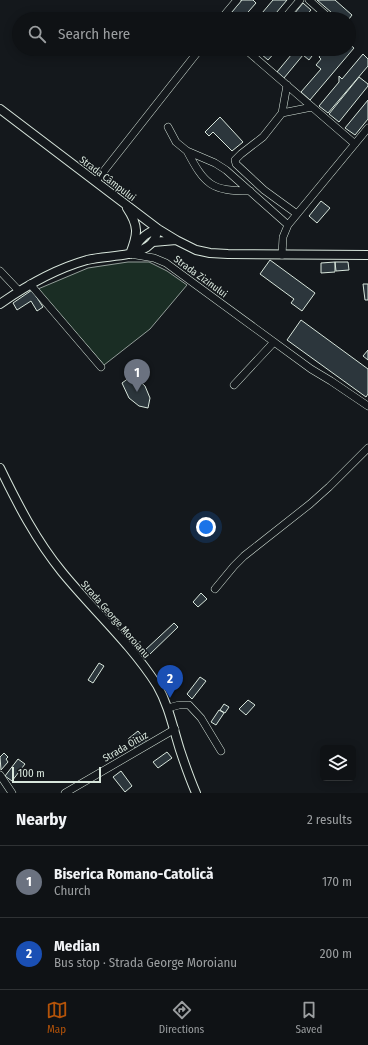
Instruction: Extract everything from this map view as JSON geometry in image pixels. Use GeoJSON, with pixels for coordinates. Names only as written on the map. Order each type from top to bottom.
{"type":"FeatureCollection","features":[{"type":"Feature","properties":{"kind":"main road","name":"Strada Câmpului"},"geometry":{"type":"LineString","coordinates":[[0,109],[158,229],[190,248],[210,253],[368,255]]}},
{"type":"Feature","properties":{"kind":"main road"},"geometry":{"type":"LineString","coordinates":[[122,201],[133,217],[137,227],[137,234],[130,254]]}},
{"type":"Feature","properties":{"kind":"main road"},"geometry":{"type":"LineString","coordinates":[[130,254],[143,237],[149,232],[158,229]]}},
{"type":"Feature","properties":{"kind":"main road"},"geometry":{"type":"LineString","coordinates":[[130,254],[153,242],[158,229]]}},
{"type":"Feature","properties":{"kind":"main road"},"geometry":{"type":"LineString","coordinates":[[153,242],[176,240]]}},
{"type":"Feature","properties":{"kind":"main road","name":"Strada Zizinului"},"geometry":{"type":"LineString","coordinates":[[0,304],[30,284],[56,271],[88,260],[130,254]]}},
{"type":"Feature","properties":{"kind":"main road","name":"Strada George Moroianu"},"geometry":{"type":"LineString","coordinates":[[0,468],[24,517],[49,556],[139,659],[157,686],[168,708],[184,761],[196,793]]}},
{"type":"Feature","properties":{"kind":"street"},"geometry":{"type":"LineString","coordinates":[[227,12],[237,0]]}},
{"type":"Feature","properties":{"kind":"street"},"geometry":{"type":"LineString","coordinates":[[290,12],[300,0]]}},
{"type":"Feature","properties":{"kind":"street"},"geometry":{"type":"LineString","coordinates":[[309,0],[322,12]]}},
{"type":"Feature","properties":{"kind":"street"},"geometry":{"type":"LineString","coordinates":[[96,181],[194,56]]}},
{"type":"Feature","properties":{"kind":"street"},"geometry":{"type":"LineString","coordinates":[[254,56],[355,144]]}},
{"type":"Feature","properties":{"kind":"street"},"geometry":{"type":"LineString","coordinates":[[287,85],[282,113],[263,137],[235,160],[236,164],[264,190],[297,214]]}},
{"type":"Feature","properties":{"kind":"street"},"geometry":{"type":"LineString","coordinates":[[282,113],[312,107]]}},
{"type":"Feature","properties":{"kind":"street"},"geometry":{"type":"LineString","coordinates":[[168,127],[176,142],[187,151],[215,163],[226,170],[288,225]]}},
{"type":"Feature","properties":{"kind":"street"},"geometry":{"type":"LineString","coordinates":[[282,254],[283,237],[288,225],[368,128]]}},
{"type":"Feature","properties":{"kind":"street"},"geometry":{"type":"LineString","coordinates":[[187,151],[196,169],[207,182],[217,188],[231,191],[250,191]]}},
{"type":"Feature","properties":{"kind":"street","name":"Strada Zizinului"},"geometry":{"type":"LineString","coordinates":[[130,254],[154,258],[166,263],[311,369],[331,380],[368,406]]}},
{"type":"Feature","properties":{"kind":"street"},"geometry":{"type":"LineString","coordinates":[[0,271],[19,291]]}},
{"type":"Feature","properties":{"kind":"street"},"geometry":{"type":"LineString","coordinates":[[30,284],[101,367]]}},
{"type":"Feature","properties":{"kind":"street"},"geometry":{"type":"LineString","coordinates":[[234,385],[274,342]]}},
{"type":"Feature","properties":{"kind":"street"},"geometry":{"type":"LineString","coordinates":[[215,589],[244,556],[310,504],[368,448]]}},
{"type":"Feature","properties":{"kind":"street"},"geometry":{"type":"LineString","coordinates":[[168,708],[179,705],[189,705],[201,718],[221,751]]}},
{"type":"Feature","properties":{"kind":"street","name":"Strada Oituz"},"geometry":{"type":"LineString","coordinates":[[65,793],[174,729]]}},
{"type":"Feature","properties":{"kind":"street"},"geometry":{"type":"LineString","coordinates":[[0,775],[12,793]]}},
{"type":"Feature","properties":{"kind":"green space"},"geometry":{"type":"Polygon","coordinates":[[[128,262],[149,262],[167,271],[187,285],[150,329],[104,365],[38,289],[88,268],[128,262]]]}},
{"type":"Feature","properties":{"kind":"building"},"geometry":{"type":"Polygon","coordinates":[[[242,0],[253,0],[256,3],[248,12],[232,12],[242,0]]]}},
{"type":"Feature","properties":{"kind":"building"},"geometry":{"type":"Polygon","coordinates":[[[273,0],[287,0],[277,12],[263,12],[273,0]]]}},
{"type":"Feature","properties":{"kind":"building"},"geometry":{"type":"Polygon","coordinates":[[[317,0],[335,0],[349,12],[331,12],[317,0]]]}},
{"type":"Feature","properties":{"kind":"building"},"geometry":{"type":"Polygon","coordinates":[[[303,3],[311,10],[309,12],[296,12],[303,3]]]}},
{"type":"Feature","properties":{"kind":"building"},"geometry":{"type":"Polygon","coordinates":[[[363,54],[368,59],[368,66],[328,113],[319,106],[339,82],[339,76],[342,79],[363,54]]]}},
{"type":"Feature","properties":{"kind":"building"},"geometry":{"type":"Polygon","coordinates":[[[263,56],[272,56],[268,60],[263,56]]]}},
{"type":"Feature","properties":{"kind":"building"},"geometry":{"type":"Polygon","coordinates":[[[290,56],[302,56],[284,78],[277,72],[290,56]]]}},
{"type":"Feature","properties":{"kind":"building"},"geometry":{"type":"Polygon","coordinates":[[[304,56],[312,56],[309,60],[304,56]]]}},
{"type":"Feature","properties":{"kind":"building"},"geometry":{"type":"Polygon","coordinates":[[[347,56],[310,100],[301,92],[321,69],[316,65],[321,59],[319,57],[347,56]]]}},
{"type":"Feature","properties":{"kind":"building"},"geometry":{"type":"Polygon","coordinates":[[[359,77],[368,84],[368,86],[339,122],[329,114],[359,77]]]}},
{"type":"Feature","properties":{"kind":"building"},"geometry":{"type":"Polygon","coordinates":[[[368,100],[368,119],[355,135],[345,128],[368,100]]]}},
{"type":"Feature","properties":{"kind":"building"},"geometry":{"type":"Polygon","coordinates":[[[220,117],[243,142],[232,151],[213,132],[209,136],[205,132],[220,117]]]}},
{"type":"Feature","properties":{"kind":"building"},"geometry":{"type":"Polygon","coordinates":[[[321,201],[330,208],[317,223],[309,216],[321,201]]]}},
{"type":"Feature","properties":{"kind":"building"},"geometry":{"type":"Polygon","coordinates":[[[270,260],[315,293],[302,311],[291,303],[294,299],[260,274],[270,260]]]}},
{"type":"Feature","properties":{"kind":"building"},"geometry":{"type":"Polygon","coordinates":[[[335,262],[335,272],[321,273],[321,263],[335,262]]]}},
{"type":"Feature","properties":{"kind":"building"},"geometry":{"type":"Polygon","coordinates":[[[335,262],[348,262],[349,270],[336,271],[335,262]]]}},
{"type":"Feature","properties":{"kind":"building"},"geometry":{"type":"Polygon","coordinates":[[[363,284],[368,284],[368,300],[365,300],[363,284]]]}},
{"type":"Feature","properties":{"kind":"building"},"geometry":{"type":"Polygon","coordinates":[[[32,290],[43,307],[37,311],[31,301],[17,310],[13,303],[32,290]]]}},
{"type":"Feature","properties":{"kind":"building"},"geometry":{"type":"Polygon","coordinates":[[[301,320],[368,369],[368,394],[366,397],[287,340],[301,320]]]}},
{"type":"Feature","properties":{"kind":"building"},"geometry":{"type":"Polygon","coordinates":[[[368,350],[368,360],[363,356],[368,350]]]}},
{"type":"Feature","properties":{"kind":"building"},"geometry":{"type":"Polygon","coordinates":[[[133,375],[145,386],[150,398],[148,408],[139,406],[129,398],[122,383],[133,375]]]}},
{"type":"Feature","properties":{"kind":"building"},"geometry":{"type":"Polygon","coordinates":[[[201,593],[207,599],[198,607],[193,602],[201,593]]]}},
{"type":"Feature","properties":{"kind":"building"},"geometry":{"type":"Polygon","coordinates":[[[174,623],[178,627],[149,655],[144,651],[174,623]]]}},
{"type":"Feature","properties":{"kind":"building"},"geometry":{"type":"Polygon","coordinates":[[[99,663],[104,666],[93,683],[88,680],[99,663]]]}},
{"type":"Feature","properties":{"kind":"building"},"geometry":{"type":"Polygon","coordinates":[[[200,677],[206,681],[192,699],[187,694],[200,677]]]}},
{"type":"Feature","properties":{"kind":"building"},"geometry":{"type":"Polygon","coordinates":[[[248,700],[255,705],[246,715],[239,709],[248,700]]]}},
{"type":"Feature","properties":{"kind":"building"},"geometry":{"type":"Polygon","coordinates":[[[224,704],[229,707],[225,713],[220,710],[224,704]]]}},
{"type":"Feature","properties":{"kind":"building"},"geometry":{"type":"Polygon","coordinates":[[[219,710],[224,713],[216,725],[211,722],[219,710]]]}},
{"type":"Feature","properties":{"kind":"building"},"geometry":{"type":"Polygon","coordinates":[[[138,731],[147,742],[137,750],[128,739],[138,731]]]}},
{"type":"Feature","properties":{"kind":"building"},"geometry":{"type":"Polygon","coordinates":[[[167,752],[172,758],[158,768],[153,762],[167,752]]]}},
{"type":"Feature","properties":{"kind":"building"},"geometry":{"type":"Polygon","coordinates":[[[4,753],[8,757],[6,759],[8,762],[1,770],[0,757],[4,753]]]}},
{"type":"Feature","properties":{"kind":"building"},"geometry":{"type":"Polygon","coordinates":[[[18,759],[25,764],[12,781],[5,776],[18,759]]]}},
{"type":"Feature","properties":{"kind":"building"},"geometry":{"type":"Polygon","coordinates":[[[121,771],[132,786],[125,792],[113,777],[121,771]]]}},
{"type":"Feature","properties":{"kind":"place","name":"Biserica Romano-Catolică"},"geometry":{"type":"Point","coordinates":[137,392]}},
{"type":"Feature","properties":{"kind":"place","name":"Median"},"geometry":{"type":"Point","coordinates":[170,698]}}]}
